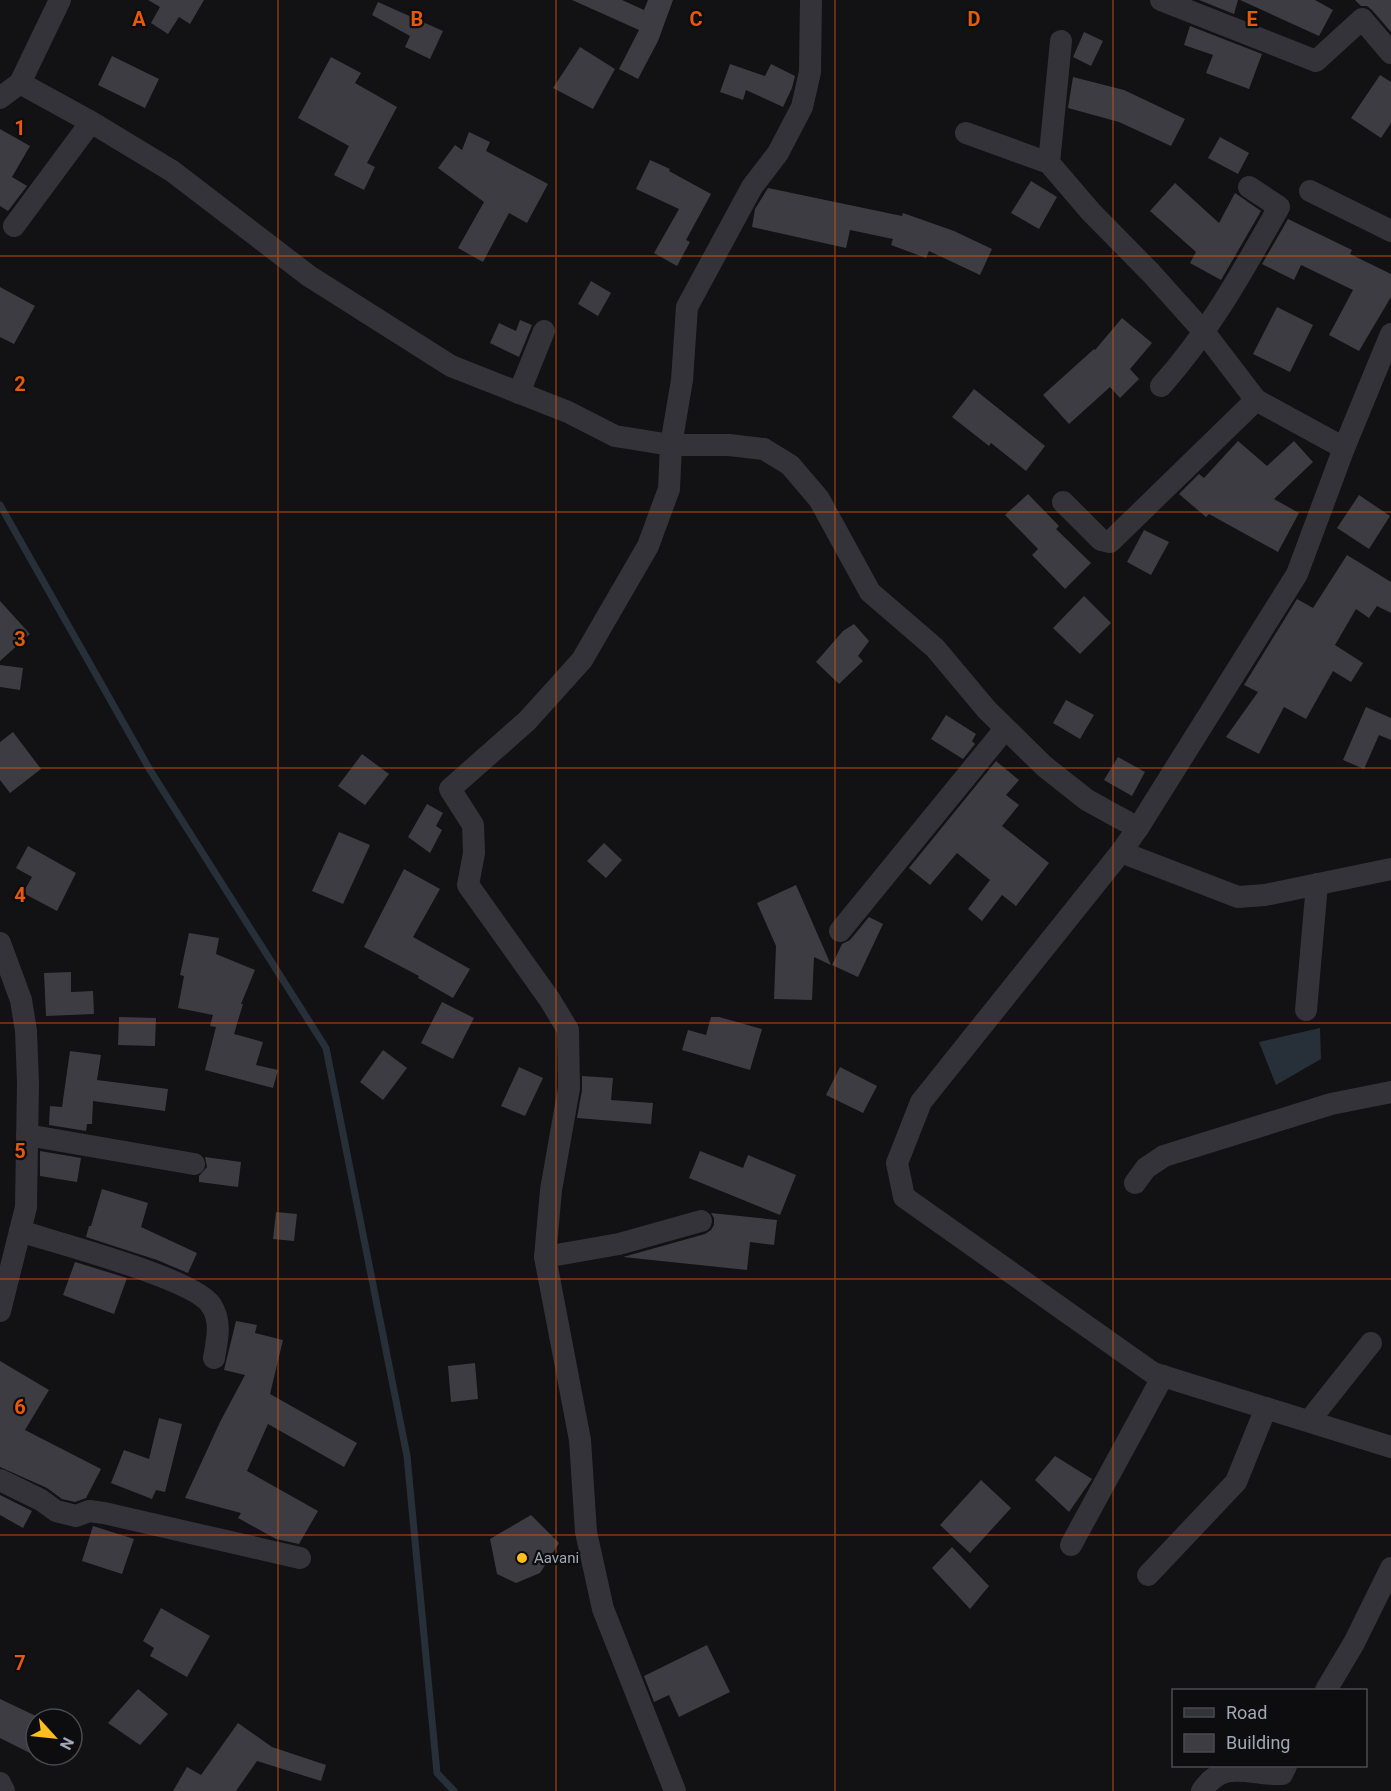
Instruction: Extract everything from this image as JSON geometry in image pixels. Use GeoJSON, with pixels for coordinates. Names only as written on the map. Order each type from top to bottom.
{"type":"FeatureCollection","features":[{"type":"Feature","properties":{"kind":"street"},"geometry":{"type":"LineString","coordinates":[[0,98],[20,83],[60,0]]}},
{"type":"Feature","properties":{"kind":"street"},"geometry":{"type":"LineString","coordinates":[[675,1791],[603,1609],[586,1532],[580,1440],[545,1257],[551,1190],[569,1088],[568,1030],[550,1000],[468,885],[474,853],[473,825],[450,789],[527,721],[582,660],[648,546],[669,489],[671,446],[682,380],[687,307],[753,187],[778,153],[802,107],[810,72],[811,0]]}},
{"type":"Feature","properties":{"kind":"street"},"geometry":{"type":"LineString","coordinates":[[1161,0],[1316,61],[1362,20],[1391,52]]}},
{"type":"Feature","properties":{"kind":"street"},"geometry":{"type":"LineString","coordinates":[[1049,163],[1061,41]]}},
{"type":"Feature","properties":{"kind":"street"},"geometry":{"type":"LineString","coordinates":[[20,83],[171,171],[309,276],[452,366],[568,412],[615,436],[671,446],[729,445],[764,449],[790,465],[819,499],[870,592],[935,648],[1005,729],[1044,766],[1087,800],[1138,828]]}},
{"type":"Feature","properties":{"kind":"street"},"geometry":{"type":"LineString","coordinates":[[14,226],[91,123]]}},
{"type":"Feature","properties":{"kind":"street"},"geometry":{"type":"LineString","coordinates":[[966,133],[1049,163],[1091,212],[1151,273],[1204,332],[1256,400],[1344,448]]}},
{"type":"Feature","properties":{"kind":"street"},"geometry":{"type":"LineString","coordinates":[[1161,386],[1178,368],[1204,332],[1241,275],[1279,207],[1249,187]]}},
{"type":"Feature","properties":{"kind":"street"},"geometry":{"type":"LineString","coordinates":[[1310,191],[1391,231]]}},
{"type":"Feature","properties":{"kind":"street"},"geometry":{"type":"LineString","coordinates":[[519,393],[544,331]]}},
{"type":"Feature","properties":{"kind":"street"},"geometry":{"type":"LineString","coordinates":[[1391,334],[1344,448],[1297,574],[1121,852],[921,1102],[897,1163],[904,1197],[1153,1372],[1391,1447]]}},
{"type":"Feature","properties":{"kind":"street"},"geometry":{"type":"LineString","coordinates":[[1063,502],[1101,540],[1110,542],[1256,400]]}},
{"type":"Feature","properties":{"kind":"street"},"geometry":{"type":"LineString","coordinates":[[840,931],[1005,729]]}},
{"type":"Feature","properties":{"kind":"street"},"geometry":{"type":"LineString","coordinates":[[1121,852],[1238,897],[1265,895],[1391,869]]}},
{"type":"Feature","properties":{"kind":"street"},"geometry":{"type":"LineString","coordinates":[[1306,1010],[1317,884]]}},
{"type":"Feature","properties":{"kind":"street"},"geometry":{"type":"LineString","coordinates":[[0,943],[21,1000],[26,1031],[27,1135],[26,1207],[0,1311]]}},
{"type":"Feature","properties":{"kind":"street"},"geometry":{"type":"LineString","coordinates":[[1148,1169],[1331,1104],[1391,1092]]}},
{"type":"Feature","properties":{"kind":"street"},"geometry":{"type":"LineString","coordinates":[[27,1135],[194,1164]]}},
{"type":"Feature","properties":{"kind":"street"},"geometry":{"type":"LineString","coordinates":[[545,1257],[619,1244],[701,1221]]}},
{"type":"Feature","properties":{"kind":"street"},"geometry":{"type":"LineString","coordinates":[[20,1231],[131,1266],[198,1293],[212,1306],[219,1330],[214,1358]]}},
{"type":"Feature","properties":{"kind":"street"},"geometry":{"type":"LineString","coordinates":[[1309,1421],[1371,1343]]}},
{"type":"Feature","properties":{"kind":"street"},"geometry":{"type":"LineString","coordinates":[[1071,1545],[1163,1376]]}},
{"type":"Feature","properties":{"kind":"street"},"geometry":{"type":"LineString","coordinates":[[1148,1575],[1236,1482],[1266,1407]]}},
{"type":"Feature","properties":{"kind":"street"},"geometry":{"type":"LineString","coordinates":[[0,1480],[41,1500],[56,1511],[70,1516],[89,1511],[104,1513],[300,1558]]}},
{"type":"Feature","properties":{"kind":"street"},"geometry":{"type":"LineString","coordinates":[[1327,1689],[1354,1643],[1391,1568]]}},
{"type":"Feature","properties":{"kind":"street"},"geometry":{"type":"LineString","coordinates":[[1202,1791],[1210,1779],[1229,1770],[1282,1774],[1286,1767]]}},
{"type":"Feature","properties":{"kind":"street"},"geometry":{"type":"LineString","coordinates":[[0,1784],[4,1791]]}},
{"type":"Feature","properties":{"kind":"shaded area"},"geometry":{"type":"Polygon","coordinates":[[[1320,1028],[1321,1059],[1276,1085],[1259,1042],[1320,1028]]]}},
{"type":"Feature","properties":{"kind":"building"},"geometry":{"type":"Polygon","coordinates":[[[148,0],[204,0],[190,24],[179,17],[168,34],[151,23],[160,7],[148,0]]]}},
{"type":"Feature","properties":{"kind":"building"},"geometry":{"type":"Polygon","coordinates":[[[572,0],[622,0],[644,10],[648,0],[673,0],[658,41],[638,79],[619,69],[639,30],[572,0]]]}},
{"type":"Feature","properties":{"kind":"building"},"geometry":{"type":"Polygon","coordinates":[[[1199,0],[1238,0],[1234,14],[1199,0]]]}},
{"type":"Feature","properties":{"kind":"building"},"geometry":{"type":"Polygon","coordinates":[[[1240,0],[1315,0],[1333,10],[1319,36],[1240,0]]]}},
{"type":"Feature","properties":{"kind":"building"},"geometry":{"type":"Polygon","coordinates":[[[1355,0],[1391,0],[1391,32],[1372,10],[1367,6],[1361,6],[1355,0]]]}},
{"type":"Feature","properties":{"kind":"building"},"geometry":{"type":"Polygon","coordinates":[[[378,2],[443,31],[430,59],[405,47],[410,36],[372,15],[378,2]]]}},
{"type":"Feature","properties":{"kind":"building"},"geometry":{"type":"Polygon","coordinates":[[[1190,26],[1262,54],[1249,89],[1206,73],[1213,55],[1184,45],[1190,26]]]}},
{"type":"Feature","properties":{"kind":"building"},"geometry":{"type":"Polygon","coordinates":[[[1084,32],[1103,41],[1091,66],[1073,57],[1084,32]]]}},
{"type":"Feature","properties":{"kind":"building"},"geometry":{"type":"Polygon","coordinates":[[[580,47],[615,69],[593,109],[553,88],[580,47]]]}},
{"type":"Feature","properties":{"kind":"building"},"geometry":{"type":"Polygon","coordinates":[[[112,56],[159,79],[145,108],[98,85],[112,56]]]}},
{"type":"Feature","properties":{"kind":"building"},"geometry":{"type":"Polygon","coordinates":[[[331,57],[361,73],[355,83],[397,107],[367,163],[375,167],[364,190],[334,175],[349,146],[298,118],[331,57]]]}},
{"type":"Feature","properties":{"kind":"building"},"geometry":{"type":"Polygon","coordinates":[[[730,64],[765,76],[771,64],[795,76],[783,107],[746,90],[743,100],[720,92],[730,64]]]}},
{"type":"Feature","properties":{"kind":"building"},"geometry":{"type":"Polygon","coordinates":[[[1380,75],[1391,82],[1391,123],[1381,138],[1351,118],[1380,75]]]}},
{"type":"Feature","properties":{"kind":"building"},"geometry":{"type":"Polygon","coordinates":[[[1073,77],[1124,90],[1185,119],[1171,146],[1119,122],[1068,108],[1073,77]]]}},
{"type":"Feature","properties":{"kind":"building"},"geometry":{"type":"Polygon","coordinates":[[[0,129],[30,146],[12,177],[27,186],[8,211],[0,206],[0,129]]]}},
{"type":"Feature","properties":{"kind":"building"},"geometry":{"type":"Polygon","coordinates":[[[469,132],[490,142],[486,151],[548,184],[527,223],[509,213],[483,262],[458,248],[484,202],[438,168],[455,145],[462,150],[469,132]]]}},
{"type":"Feature","properties":{"kind":"building"},"geometry":{"type":"Polygon","coordinates":[[[1220,137],[1249,153],[1238,174],[1208,158],[1220,137]]]}},
{"type":"Feature","properties":{"kind":"building"},"geometry":{"type":"Polygon","coordinates":[[[650,160],[670,169],[669,171],[711,194],[686,240],[690,242],[677,266],[654,253],[679,209],[636,189],[650,160]]]}},
{"type":"Feature","properties":{"kind":"building"},"geometry":{"type":"Polygon","coordinates":[[[1031,181],[1057,197],[1039,229],[1011,213],[1031,181]]]}},
{"type":"Feature","properties":{"kind":"building"},"geometry":{"type":"Polygon","coordinates":[[[1175,183],[1219,223],[1235,193],[1261,211],[1221,280],[1190,263],[1196,252],[1150,211],[1175,183]]]}},
{"type":"Feature","properties":{"kind":"building"},"geometry":{"type":"Polygon","coordinates":[[[768,188],[902,216],[903,213],[954,231],[992,249],[980,275],[929,251],[926,258],[891,245],[893,239],[850,230],[846,248],[752,227],[755,209],[768,188]]]}},
{"type":"Feature","properties":{"kind":"building"},"geometry":{"type":"Polygon","coordinates":[[[1288,219],[1352,250],[1350,254],[1391,274],[1391,297],[1359,351],[1329,335],[1353,290],[1301,265],[1294,280],[1262,264],[1288,219]]]}},
{"type":"Feature","properties":{"kind":"building"},"geometry":{"type":"Polygon","coordinates":[[[591,281],[611,293],[598,316],[578,304],[591,281]]]}},
{"type":"Feature","properties":{"kind":"building"},"geometry":{"type":"Polygon","coordinates":[[[0,287],[35,306],[14,344],[0,337],[0,287]]]}},
{"type":"Feature","properties":{"kind":"building"},"geometry":{"type":"Polygon","coordinates":[[[1277,307],[1313,325],[1290,372],[1253,354],[1277,307]]]}},
{"type":"Feature","properties":{"kind":"building"},"geometry":{"type":"Polygon","coordinates":[[[1122,318],[1152,343],[1130,369],[1139,379],[1120,398],[1110,387],[1069,424],[1043,395],[1095,350],[1122,318]]]}},
{"type":"Feature","properties":{"kind":"building"},"geometry":{"type":"Polygon","coordinates":[[[520,320],[532,325],[519,357],[490,343],[499,323],[516,331],[520,320]]]}},
{"type":"Feature","properties":{"kind":"building"},"geometry":{"type":"Polygon","coordinates":[[[974,389],[1045,446],[1026,471],[991,443],[989,446],[952,417],[974,389]]]}},
{"type":"Feature","properties":{"kind":"building"},"geometry":{"type":"Polygon","coordinates":[[[1238,441],[1267,466],[1294,441],[1313,462],[1274,499],[1299,513],[1278,552],[1209,514],[1206,517],[1179,494],[1199,474],[1204,478],[1238,441]]]}},
{"type":"Feature","properties":{"kind":"building"},"geometry":{"type":"Polygon","coordinates":[[[1028,494],[1059,526],[1056,529],[1091,563],[1065,589],[1032,555],[1038,549],[1005,515],[1028,494]]]}},
{"type":"Feature","properties":{"kind":"building"},"geometry":{"type":"Polygon","coordinates":[[[1359,495],[1390,516],[1369,549],[1337,528],[1359,495]]]}},
{"type":"Feature","properties":{"kind":"building"},"geometry":{"type":"Polygon","coordinates":[[[1144,530],[1169,542],[1151,575],[1127,562],[1144,530]]]}},
{"type":"Feature","properties":{"kind":"building"},"geometry":{"type":"Polygon","coordinates":[[[1347,555],[1391,582],[1391,613],[1377,606],[1369,618],[1356,609],[1335,645],[1363,663],[1351,682],[1333,671],[1306,719],[1284,707],[1259,754],[1226,737],[1258,692],[1244,685],[1297,599],[1313,608],[1347,555]]]}},
{"type":"Feature","properties":{"kind":"building"},"geometry":{"type":"Polygon","coordinates":[[[1084,596],[1111,623],[1080,654],[1053,628],[1084,596]]]}},
{"type":"Feature","properties":{"kind":"building"},"geometry":{"type":"Polygon","coordinates":[[[0,601],[30,634],[0,661],[0,601]]]}},
{"type":"Feature","properties":{"kind":"building"},"geometry":{"type":"Polygon","coordinates":[[[854,624],[869,641],[858,656],[863,661],[839,684],[816,662],[843,631],[854,624]]]}},
{"type":"Feature","properties":{"kind":"building"},"geometry":{"type":"Polygon","coordinates":[[[0,665],[23,668],[20,690],[0,687],[0,665]]]}},
{"type":"Feature","properties":{"kind":"building"},"geometry":{"type":"Polygon","coordinates":[[[1066,700],[1094,715],[1080,739],[1053,723],[1066,700]]]}},
{"type":"Feature","properties":{"kind":"building"},"geometry":{"type":"Polygon","coordinates":[[[1366,707],[1391,718],[1391,740],[1379,735],[1364,769],[1343,760],[1366,707]]]}},
{"type":"Feature","properties":{"kind":"building"},"geometry":{"type":"Polygon","coordinates":[[[946,715],[976,734],[972,741],[975,744],[963,759],[931,739],[946,715]]]}},
{"type":"Feature","properties":{"kind":"building"},"geometry":{"type":"Polygon","coordinates":[[[13,732],[41,769],[10,793],[0,780],[0,742],[13,732]]]}},
{"type":"Feature","properties":{"kind":"building"},"geometry":{"type":"Polygon","coordinates":[[[362,754],[389,774],[365,805],[338,786],[362,754]]]}},
{"type":"Feature","properties":{"kind":"building"},"geometry":{"type":"Polygon","coordinates":[[[1118,757],[1145,772],[1132,796],[1104,780],[1118,757]]]}},
{"type":"Feature","properties":{"kind":"building"},"geometry":{"type":"Polygon","coordinates":[[[996,761],[1019,780],[1006,795],[1019,805],[1002,826],[1049,863],[1016,906],[1002,895],[982,921],[968,909],[990,880],[957,853],[930,885],[909,868],[996,761]]]}},
{"type":"Feature","properties":{"kind":"building"},"geometry":{"type":"Polygon","coordinates":[[[427,804],[443,813],[436,826],[442,830],[430,853],[408,837],[427,804]]]}},
{"type":"Feature","properties":{"kind":"building"},"geometry":{"type":"Polygon","coordinates":[[[339,832],[370,845],[343,904],[312,891],[339,832]]]}},
{"type":"Feature","properties":{"kind":"building"},"geometry":{"type":"Polygon","coordinates":[[[604,843],[622,860],[606,878],[587,861],[604,843]]]}},
{"type":"Feature","properties":{"kind":"building"},"geometry":{"type":"Polygon","coordinates":[[[28,846],[76,873],[57,911],[23,893],[32,877],[16,868],[28,846]]]}},
{"type":"Feature","properties":{"kind":"building"},"geometry":{"type":"Polygon","coordinates":[[[404,869],[440,889],[413,937],[470,969],[453,998],[418,978],[419,976],[364,947],[404,869]]]}},
{"type":"Feature","properties":{"kind":"building"},"geometry":{"type":"Polygon","coordinates":[[[796,885],[831,965],[814,957],[812,1000],[774,999],[776,946],[757,903],[796,885]]]}},
{"type":"Feature","properties":{"kind":"building"},"geometry":{"type":"Polygon","coordinates":[[[869,917],[883,924],[858,977],[832,965],[842,944],[850,940],[869,917]]]}},
{"type":"Feature","properties":{"kind":"building"},"geometry":{"type":"Polygon","coordinates":[[[189,933],[219,938],[216,954],[255,970],[241,1004],[243,1004],[234,1034],[263,1042],[256,1065],[278,1070],[273,1088],[205,1070],[216,1027],[210,1026],[213,1015],[178,1008],[184,976],[180,975],[189,933]]]}},
{"type":"Feature","properties":{"kind":"building"},"geometry":{"type":"Polygon","coordinates":[[[71,972],[71,992],[93,991],[94,1014],[46,1016],[44,973],[71,972]]]}},
{"type":"Feature","properties":{"kind":"building"},"geometry":{"type":"Polygon","coordinates":[[[442,1002],[474,1018],[453,1059],[421,1043],[442,1002]]]}},
{"type":"Feature","properties":{"kind":"building"},"geometry":{"type":"Polygon","coordinates":[[[119,1017],[156,1018],[155,1046],[118,1045],[119,1017]]]}},
{"type":"Feature","properties":{"kind":"building"},"geometry":{"type":"Polygon","coordinates":[[[711,1017],[719,1017],[762,1029],[750,1070],[682,1050],[688,1030],[706,1035],[711,1017]]]}},
{"type":"Feature","properties":{"kind":"building"},"geometry":{"type":"Polygon","coordinates":[[[383,1050],[407,1068],[383,1100],[360,1082],[383,1050]]]}},
{"type":"Feature","properties":{"kind":"building"},"geometry":{"type":"Polygon","coordinates":[[[70,1051],[101,1055],[97,1080],[168,1089],[165,1111],[93,1101],[92,1124],[87,1124],[86,1131],[49,1125],[50,1106],[62,1107],[70,1051]]]}},
{"type":"Feature","properties":{"kind":"building"},"geometry":{"type":"Polygon","coordinates":[[[519,1067],[543,1078],[525,1116],[501,1106],[519,1067]]]}},
{"type":"Feature","properties":{"kind":"building"},"geometry":{"type":"Polygon","coordinates":[[[840,1067],[877,1086],[863,1113],[826,1095],[840,1067]]]}},
{"type":"Feature","properties":{"kind":"building"},"geometry":{"type":"Polygon","coordinates":[[[582,1076],[613,1078],[611,1100],[653,1103],[651,1124],[577,1118],[582,1076]]]}},
{"type":"Feature","properties":{"kind":"building"},"geometry":{"type":"Polygon","coordinates":[[[40,1151],[81,1158],[77,1182],[40,1176],[40,1151]]]}},
{"type":"Feature","properties":{"kind":"building"},"geometry":{"type":"Polygon","coordinates":[[[700,1151],[743,1168],[748,1155],[796,1175],[780,1215],[689,1178],[700,1151]]]}},
{"type":"Feature","properties":{"kind":"building"},"geometry":{"type":"Polygon","coordinates":[[[205,1157],[241,1162],[238,1187],[199,1182],[199,1176],[207,1167],[205,1157]]]}},
{"type":"Feature","properties":{"kind":"building"},"geometry":{"type":"Polygon","coordinates":[[[102,1189],[148,1203],[141,1227],[197,1253],[188,1273],[157,1260],[86,1237],[102,1189]]]}},
{"type":"Feature","properties":{"kind":"building"},"geometry":{"type":"Polygon","coordinates":[[[276,1212],[297,1214],[294,1241],[273,1239],[276,1212]]]}},
{"type":"Feature","properties":{"kind":"building"},"geometry":{"type":"Polygon","coordinates":[[[711,1213],[777,1220],[774,1245],[750,1242],[747,1270],[623,1257],[705,1234],[714,1225],[711,1213]]]}},
{"type":"Feature","properties":{"kind":"building"},"geometry":{"type":"Polygon","coordinates":[[[75,1262],[127,1278],[114,1314],[63,1295],[75,1262]]]}},
{"type":"Feature","properties":{"kind":"building"},"geometry":{"type":"Polygon","coordinates":[[[236,1321],[257,1325],[255,1333],[283,1340],[270,1394],[357,1443],[344,1467],[268,1424],[247,1471],[318,1511],[299,1544],[276,1539],[238,1518],[241,1513],[185,1498],[220,1422],[245,1375],[224,1370],[236,1321]]]}},
{"type":"Feature","properties":{"kind":"building"},"geometry":{"type":"Polygon","coordinates":[[[0,1361],[49,1390],[25,1430],[101,1469],[86,1498],[75,1502],[62,1499],[47,1488],[0,1467],[0,1361]]]}},
{"type":"Feature","properties":{"kind":"building"},"geometry":{"type":"Polygon","coordinates":[[[475,1363],[478,1399],[451,1402],[448,1366],[475,1363]]]}},
{"type":"Feature","properties":{"kind":"building"},"geometry":{"type":"Polygon","coordinates":[[[159,1418],[182,1424],[165,1492],[156,1490],[152,1499],[111,1483],[124,1450],[149,1459],[159,1418]]]}},
{"type":"Feature","properties":{"kind":"building"},"geometry":{"type":"Polygon","coordinates":[[[1055,1456],[1092,1479],[1069,1512],[1035,1480],[1055,1456]]]}},
{"type":"Feature","properties":{"kind":"building"},"geometry":{"type":"Polygon","coordinates":[[[981,1480],[1011,1508],[970,1553],[940,1525],[981,1480]]]}},
{"type":"Feature","properties":{"kind":"building"},"geometry":{"type":"Polygon","coordinates":[[[0,1495],[32,1511],[23,1528],[0,1515],[0,1495]]]}},
{"type":"Feature","properties":{"kind":"building","name":"Aavani"},"geometry":{"type":"Polygon","coordinates":[[[531,1515],[559,1543],[540,1573],[516,1583],[497,1574],[490,1539],[531,1515]]]}},
{"type":"Feature","properties":{"kind":"building"},"geometry":{"type":"Polygon","coordinates":[[[93,1526],[134,1539],[122,1574],[82,1561],[93,1526]]]}},
{"type":"Feature","properties":{"kind":"building"},"geometry":{"type":"Polygon","coordinates":[[[952,1547],[989,1586],[970,1609],[932,1568],[952,1547]]]}},
{"type":"Feature","properties":{"kind":"building"},"geometry":{"type":"Polygon","coordinates":[[[161,1608],[210,1636],[187,1677],[150,1656],[154,1648],[143,1641],[161,1608]]]}},
{"type":"Feature","properties":{"kind":"building"},"geometry":{"type":"Polygon","coordinates":[[[707,1645],[730,1692],[679,1717],[669,1695],[654,1702],[644,1676],[707,1645]]]}},
{"type":"Feature","properties":{"kind":"building"},"geometry":{"type":"Polygon","coordinates":[[[138,1689],[168,1714],[140,1745],[108,1723],[138,1689]]]}},
{"type":"Feature","properties":{"kind":"building"},"geometry":{"type":"Polygon","coordinates":[[[0,1699],[24,1710],[24,1750],[0,1738],[0,1699]]]}},
{"type":"Feature","properties":{"kind":"building"},"geometry":{"type":"Polygon","coordinates":[[[238,1723],[272,1747],[326,1765],[321,1781],[257,1761],[236,1791],[173,1791],[187,1767],[201,1775],[238,1723]]]}},
{"type":"Feature","properties":{"kind":"waterway"},"geometry":{"type":"LineString","coordinates":[[0,505],[150,770],[326,1048],[407,1456],[437,1773],[454,1791]]}},
{"type":"Feature","properties":{"kind":"place","name":"Aavani"},"geometry":{"type":"Point","coordinates":[522,1558]}}]}
